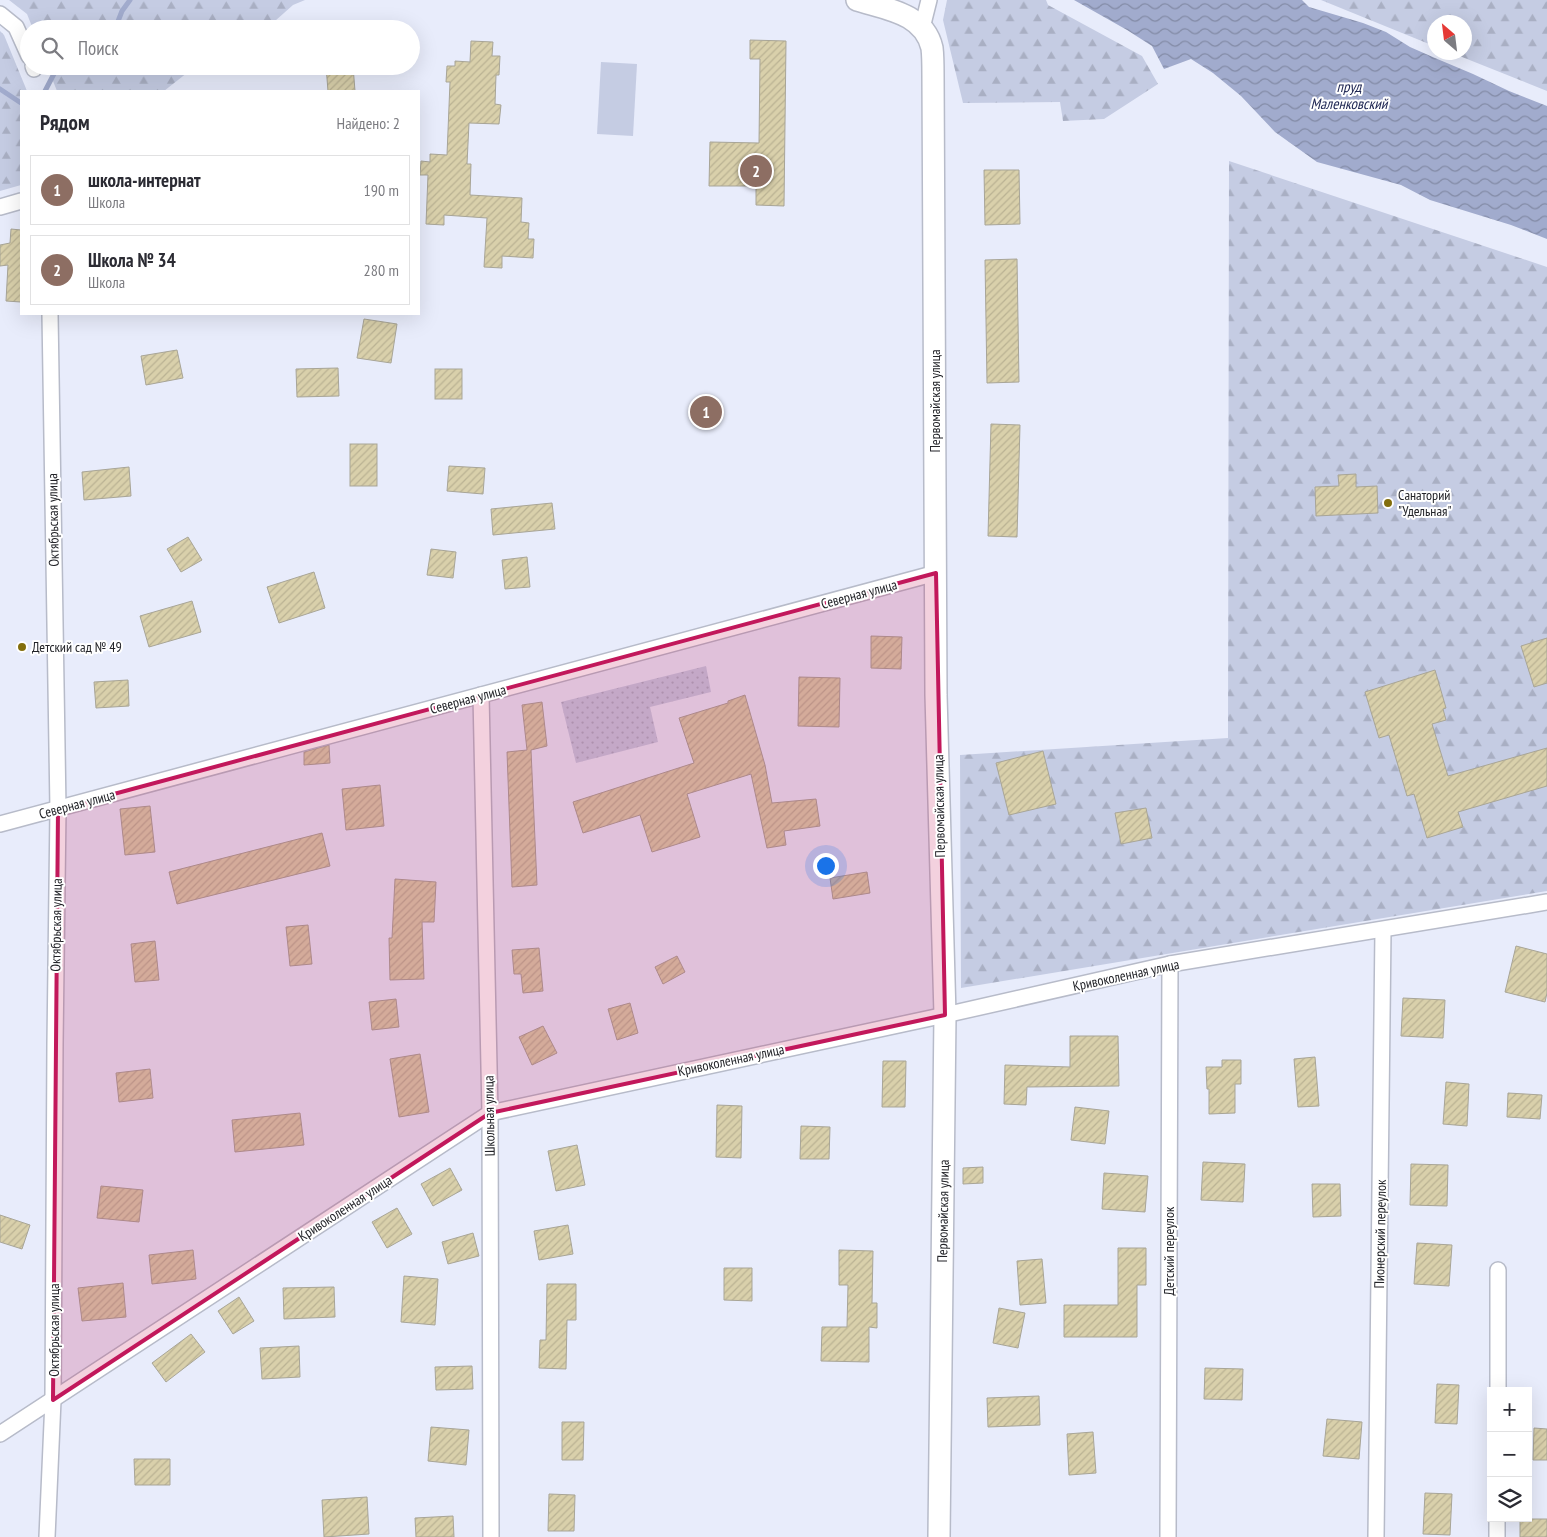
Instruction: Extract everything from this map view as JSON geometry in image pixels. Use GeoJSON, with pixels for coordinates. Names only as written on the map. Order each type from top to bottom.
{"type":"FeatureCollection","features":[{"type":"Feature","properties":{"kind":"main road"},"geometry":{"type":"LineString","coordinates":[[857,0],[907,15],[922,28]]}},
{"type":"Feature","properties":{"kind":"main road","name":"Первомайская улица"},"geometry":{"type":"LineString","coordinates":[[922,28],[932,47],[933,75],[936,695],[945,1015],[939,1537]]}},
{"type":"Feature","properties":{"kind":"street"},"geometry":{"type":"LineString","coordinates":[[922,28],[928,0]]}},
{"type":"Feature","properties":{"kind":"street"},"geometry":{"type":"LineString","coordinates":[[0,14],[16,27],[20,36]]}},
{"type":"Feature","properties":{"kind":"street"},"geometry":{"type":"LineString","coordinates":[[0,207],[20,202]]}},
{"type":"Feature","properties":{"kind":"street","name":"Октябрьская улица"},"geometry":{"type":"LineString","coordinates":[[47,1537],[53,1400],[58,809],[50,315]]}},
{"type":"Feature","properties":{"kind":"street","name":"Северная улица"},"geometry":{"type":"LineString","coordinates":[[0,824],[936,573]]}},
{"type":"Feature","properties":{"kind":"street","name":"Школьная улица"},"geometry":{"type":"LineString","coordinates":[[481,695],[490,1113],[491,1537]]}},
{"type":"Feature","properties":{"kind":"street","name":"Кривоколенная улица"},"geometry":{"type":"LineString","coordinates":[[0,1434],[490,1113],[945,1015],[1170,964],[1547,902]]}},
{"type":"Feature","properties":{"kind":"street","name":"Пионерский переулок"},"geometry":{"type":"LineString","coordinates":[[1376,1537],[1383,930]]}},
{"type":"Feature","properties":{"kind":"street","name":"Детский переулок"},"geometry":{"type":"LineString","coordinates":[[1168,1537],[1170,964]]}},
{"type":"Feature","properties":{"kind":"street"},"geometry":{"type":"LineString","coordinates":[[1498,1270],[1498,1387]]}},
{"type":"Feature","properties":{"kind":"street"},"geometry":{"type":"LineString","coordinates":[[1497,1522],[1497,1537]]}},
{"type":"Feature","properties":{"kind":"highlighted area"},"geometry":{"type":"Polygon","coordinates":[[[936,573],[945,1015],[490,1113],[53,1400],[58,809],[936,573]]]}},
{"type":"Feature","properties":{"kind":"green space"},"geometry":{"type":"Polygon","coordinates":[[[9,0],[305,0],[293,5],[276,20],[29,20],[27,14],[9,0]]]}},
{"type":"Feature","properties":{"kind":"green space"},"geometry":{"type":"Polygon","coordinates":[[[947,0],[1046,0],[1048,5],[1142,56],[1158,84],[1104,119],[1063,121],[1060,102],[963,103],[943,20],[947,0]]]}},
{"type":"Feature","properties":{"kind":"green space"},"geometry":{"type":"Polygon","coordinates":[[[1321,0],[1547,0],[1547,91],[1470,60],[1472,60],[1472,15],[1427,15],[1427,43],[1321,0]]]}},
{"type":"Feature","properties":{"kind":"green space"},"geometry":{"type":"Polygon","coordinates":[[[0,31],[4,35],[27,90],[20,90],[20,185],[0,191],[0,31]]]}},
{"type":"Feature","properties":{"kind":"green space"},"geometry":{"type":"Polygon","coordinates":[[[601,62],[637,64],[633,136],[597,134],[601,62]]]}},
{"type":"Feature","properties":{"kind":"green space"},"geometry":{"type":"Polygon","coordinates":[[[51,75],[184,75],[165,90],[57,90],[51,75]]]}},
{"type":"Feature","properties":{"kind":"green space","name":"Санаторий \"Удельная\""},"geometry":{"type":"Polygon","coordinates":[[[1229,161],[1547,267],[1547,891],[961,988],[960,755],[1228,738],[1229,161]]]}},
{"type":"Feature","properties":{"kind":"green space"},"geometry":{"type":"Polygon","coordinates":[[[706,666],[711,692],[650,707],[658,742],[576,763],[561,702],[706,666]]]}},
{"type":"Feature","properties":{"kind":"water","name":"пруд Маленковский"},"geometry":{"type":"Polygon","coordinates":[[[1074,0],[1302,0],[1309,7],[1386,32],[1410,47],[1427,54],[1427,60],[1440,60],[1547,106],[1547,239],[1511,225],[1430,200],[1401,185],[1317,162],[1275,132],[1241,96],[1213,73],[1191,59],[1164,69],[1152,46],[1074,0]]]}},
{"type":"Feature","properties":{"kind":"building"},"geometry":{"type":"Polygon","coordinates":[[[750,40],[786,41],[784,206],[756,205],[756,186],[709,186],[710,142],[759,143],[760,59],[750,59],[750,40]]]}},
{"type":"Feature","properties":{"kind":"building"},"geometry":{"type":"Polygon","coordinates":[[[471,41],[493,42],[492,56],[500,56],[499,75],[496,75],[495,104],[501,105],[499,124],[469,123],[467,164],[471,164],[470,195],[522,198],[521,222],[529,223],[528,239],[534,239],[533,258],[502,256],[502,268],[484,267],[487,218],[444,215],[444,225],[426,224],[428,175],[420,175],[421,161],[430,162],[430,154],[447,155],[450,82],[446,82],[447,66],[455,66],[455,61],[470,62],[471,41]]]}},
{"type":"Feature","properties":{"kind":"building"},"geometry":{"type":"Polygon","coordinates":[[[327,75],[354,75],[355,90],[328,90],[327,75]]]}},
{"type":"Feature","properties":{"kind":"building"},"geometry":{"type":"Polygon","coordinates":[[[984,170],[1019,170],[1020,224],[985,225],[984,170]]]}},
{"type":"Feature","properties":{"kind":"building"},"geometry":{"type":"Polygon","coordinates":[[[11,229],[20,230],[20,302],[6,301],[8,265],[0,266],[0,245],[10,243],[11,229]]]}},
{"type":"Feature","properties":{"kind":"building"},"geometry":{"type":"Polygon","coordinates":[[[1017,259],[1019,382],[987,383],[985,260],[1017,259]]]}},
{"type":"Feature","properties":{"kind":"building"},"geometry":{"type":"Polygon","coordinates":[[[364,319],[397,324],[391,363],[357,358],[364,319]]]}},
{"type":"Feature","properties":{"kind":"building"},"geometry":{"type":"Polygon","coordinates":[[[177,350],[183,378],[146,385],[141,356],[177,350]]]}},
{"type":"Feature","properties":{"kind":"building"},"geometry":{"type":"Polygon","coordinates":[[[338,368],[339,396],[297,397],[296,369],[338,368]]]}},
{"type":"Feature","properties":{"kind":"building"},"geometry":{"type":"Polygon","coordinates":[[[435,369],[462,369],[462,399],[435,399],[435,369]]]}},
{"type":"Feature","properties":{"kind":"building"},"geometry":{"type":"Polygon","coordinates":[[[991,424],[1020,425],[1017,537],[988,536],[991,424]]]}},
{"type":"Feature","properties":{"kind":"building"},"geometry":{"type":"Polygon","coordinates":[[[350,444],[377,444],[377,486],[350,486],[350,444]]]}},
{"type":"Feature","properties":{"kind":"building"},"geometry":{"type":"Polygon","coordinates":[[[449,466],[485,468],[483,494],[447,491],[449,466]]]}},
{"type":"Feature","properties":{"kind":"building"},"geometry":{"type":"Polygon","coordinates":[[[129,467],[131,496],[84,500],[82,472],[129,467]]]}},
{"type":"Feature","properties":{"kind":"building"},"geometry":{"type":"Polygon","coordinates":[[[1356,474],[1356,487],[1377,486],[1378,513],[1316,516],[1315,487],[1339,486],[1338,475],[1356,474]]]}},
{"type":"Feature","properties":{"kind":"building"},"geometry":{"type":"Polygon","coordinates":[[[552,503],[555,529],[493,535],[491,509],[552,503]]]}},
{"type":"Feature","properties":{"kind":"building"},"geometry":{"type":"Polygon","coordinates":[[[188,537],[202,560],[181,572],[167,549],[188,537]]]}},
{"type":"Feature","properties":{"kind":"building"},"geometry":{"type":"Polygon","coordinates":[[[431,549],[456,552],[453,578],[427,575],[431,549]]]}},
{"type":"Feature","properties":{"kind":"building"},"geometry":{"type":"Polygon","coordinates":[[[527,557],[530,587],[505,589],[502,560],[527,557]]]}},
{"type":"Feature","properties":{"kind":"building"},"geometry":{"type":"Polygon","coordinates":[[[314,572],[325,608],[279,623],[267,587],[314,572]]]}},
{"type":"Feature","properties":{"kind":"building"},"geometry":{"type":"Polygon","coordinates":[[[192,601],[201,632],[149,647],[140,616],[192,601]]]}},
{"type":"Feature","properties":{"kind":"building"},"geometry":{"type":"Polygon","coordinates":[[[871,636],[902,637],[901,669],[871,668],[871,636]]]}},
{"type":"Feature","properties":{"kind":"building"},"geometry":{"type":"Polygon","coordinates":[[[1547,638],[1547,683],[1534,687],[1521,646],[1547,638]]]}},
{"type":"Feature","properties":{"kind":"building"},"geometry":{"type":"Polygon","coordinates":[[[1435,670],[1446,708],[1443,709],[1446,720],[1432,724],[1448,776],[1547,748],[1547,786],[1458,812],[1463,827],[1427,838],[1414,794],[1407,796],[1389,735],[1379,738],[1365,692],[1435,670]]]}},
{"type":"Feature","properties":{"kind":"building"},"geometry":{"type":"Polygon","coordinates":[[[799,677],[840,678],[839,727],[798,726],[799,677]]]}},
{"type":"Feature","properties":{"kind":"building"},"geometry":{"type":"Polygon","coordinates":[[[128,680],[129,706],[96,708],[94,682],[128,680]]]}},
{"type":"Feature","properties":{"kind":"building"},"geometry":{"type":"Polygon","coordinates":[[[745,695],[765,765],[772,803],[816,799],[820,826],[784,831],[786,845],[767,848],[751,774],[687,794],[700,837],[652,852],[640,815],[583,833],[573,802],[694,763],[679,718],[728,703],[728,701],[745,695]]]}},
{"type":"Feature","properties":{"kind":"building"},"geometry":{"type":"Polygon","coordinates":[[[542,702],[547,746],[531,750],[537,885],[512,887],[507,752],[527,750],[522,705],[542,702]]]}},
{"type":"Feature","properties":{"kind":"building"},"geometry":{"type":"Polygon","coordinates":[[[329,745],[330,763],[304,765],[304,752],[329,745]]]}},
{"type":"Feature","properties":{"kind":"building"},"geometry":{"type":"Polygon","coordinates":[[[1043,751],[1056,804],[1009,815],[996,763],[1043,751]]]}},
{"type":"Feature","properties":{"kind":"building"},"geometry":{"type":"Polygon","coordinates":[[[380,785],[384,826],[346,830],[342,789],[380,785]]]}},
{"type":"Feature","properties":{"kind":"building"},"geometry":{"type":"Polygon","coordinates":[[[150,806],[155,852],[125,855],[120,809],[150,806]]]}},
{"type":"Feature","properties":{"kind":"building"},"geometry":{"type":"Polygon","coordinates":[[[1146,808],[1152,838],[1121,844],[1115,813],[1146,808]]]}},
{"type":"Feature","properties":{"kind":"building"},"geometry":{"type":"Polygon","coordinates":[[[322,833],[330,866],[177,904],[169,872],[322,833]]]}},
{"type":"Feature","properties":{"kind":"building"},"geometry":{"type":"Polygon","coordinates":[[[867,872],[870,893],[833,899],[830,878],[867,872]]]}},
{"type":"Feature","properties":{"kind":"building"},"geometry":{"type":"Polygon","coordinates":[[[395,879],[436,882],[434,922],[422,922],[424,979],[390,980],[389,938],[392,938],[395,879]]]}},
{"type":"Feature","properties":{"kind":"building"},"geometry":{"type":"Polygon","coordinates":[[[308,925],[312,964],[290,966],[286,927],[308,925]]]}},
{"type":"Feature","properties":{"kind":"building"},"geometry":{"type":"Polygon","coordinates":[[[155,941],[159,980],[135,982],[131,944],[155,941]]]}},
{"type":"Feature","properties":{"kind":"building"},"geometry":{"type":"Polygon","coordinates":[[[1516,946],[1547,954],[1547,993],[1545,1002],[1505,992],[1516,946]]]}},
{"type":"Feature","properties":{"kind":"building"},"geometry":{"type":"Polygon","coordinates":[[[539,948],[543,991],[523,993],[521,974],[514,974],[512,950],[539,948]]]}},
{"type":"Feature","properties":{"kind":"building"},"geometry":{"type":"Polygon","coordinates":[[[677,956],[685,972],[663,984],[655,967],[677,956]]]}},
{"type":"Feature","properties":{"kind":"building"},"geometry":{"type":"Polygon","coordinates":[[[1403,998],[1445,1000],[1443,1038],[1401,1036],[1403,998]]]}},
{"type":"Feature","properties":{"kind":"building"},"geometry":{"type":"Polygon","coordinates":[[[396,999],[399,1027],[372,1030],[369,1002],[396,999]]]}},
{"type":"Feature","properties":{"kind":"building"},"geometry":{"type":"Polygon","coordinates":[[[630,1003],[638,1033],[617,1040],[608,1009],[630,1003]]]}},
{"type":"Feature","properties":{"kind":"building"},"geometry":{"type":"Polygon","coordinates":[[[543,1026],[557,1053],[532,1065],[519,1037],[543,1026]]]}},
{"type":"Feature","properties":{"kind":"building"},"geometry":{"type":"Polygon","coordinates":[[[1070,1036],[1118,1036],[1119,1086],[1027,1087],[1026,1105],[1004,1104],[1005,1065],[1070,1067],[1070,1036]]]}},
{"type":"Feature","properties":{"kind":"building"},"geometry":{"type":"Polygon","coordinates":[[[420,1054],[429,1112],[399,1117],[390,1059],[420,1054]]]}},
{"type":"Feature","properties":{"kind":"building"},"geometry":{"type":"Polygon","coordinates":[[[1315,1057],[1319,1106],[1298,1107],[1294,1059],[1315,1057]]]}},
{"type":"Feature","properties":{"kind":"building"},"geometry":{"type":"Polygon","coordinates":[[[1222,1060],[1241,1060],[1241,1084],[1235,1084],[1235,1113],[1209,1114],[1209,1089],[1207,1089],[1206,1067],[1222,1067],[1222,1060]]]}},
{"type":"Feature","properties":{"kind":"building"},"geometry":{"type":"Polygon","coordinates":[[[883,1061],[906,1061],[905,1107],[882,1107],[883,1061]]]}},
{"type":"Feature","properties":{"kind":"building"},"geometry":{"type":"Polygon","coordinates":[[[150,1069],[153,1098],[119,1102],[116,1073],[150,1069]]]}},
{"type":"Feature","properties":{"kind":"building"},"geometry":{"type":"Polygon","coordinates":[[[1446,1082],[1469,1084],[1467,1126],[1443,1124],[1446,1082]]]}},
{"type":"Feature","properties":{"kind":"building"},"geometry":{"type":"Polygon","coordinates":[[[1508,1093],[1542,1095],[1540,1119],[1507,1117],[1508,1093]]]}},
{"type":"Feature","properties":{"kind":"building"},"geometry":{"type":"Polygon","coordinates":[[[717,1105],[742,1106],[741,1158],[716,1157],[717,1105]]]}},
{"type":"Feature","properties":{"kind":"building"},"geometry":{"type":"Polygon","coordinates":[[[1075,1107],[1109,1111],[1105,1144],[1071,1140],[1075,1107]]]}},
{"type":"Feature","properties":{"kind":"building"},"geometry":{"type":"Polygon","coordinates":[[[300,1113],[304,1145],[235,1152],[232,1120],[300,1113]]]}},
{"type":"Feature","properties":{"kind":"building"},"geometry":{"type":"Polygon","coordinates":[[[801,1126],[830,1127],[829,1159],[800,1159],[801,1126]]]}},
{"type":"Feature","properties":{"kind":"building"},"geometry":{"type":"Polygon","coordinates":[[[577,1145],[585,1185],[556,1191],[548,1151],[577,1145]]]}},
{"type":"Feature","properties":{"kind":"building"},"geometry":{"type":"Polygon","coordinates":[[[1203,1162],[1245,1164],[1243,1202],[1201,1200],[1203,1162]]]}},
{"type":"Feature","properties":{"kind":"building"},"geometry":{"type":"Polygon","coordinates":[[[1411,1164],[1448,1165],[1447,1206],[1410,1205],[1411,1164]]]}},
{"type":"Feature","properties":{"kind":"building"},"geometry":{"type":"Polygon","coordinates":[[[983,1167],[983,1183],[963,1184],[963,1168],[983,1167]]]}},
{"type":"Feature","properties":{"kind":"building"},"geometry":{"type":"Polygon","coordinates":[[[450,1168],[462,1190],[433,1206],[421,1184],[450,1168]]]}},
{"type":"Feature","properties":{"kind":"building"},"geometry":{"type":"Polygon","coordinates":[[[1104,1173],[1148,1176],[1145,1212],[1102,1209],[1104,1173]]]}},
{"type":"Feature","properties":{"kind":"building"},"geometry":{"type":"Polygon","coordinates":[[[1312,1184],[1340,1184],[1341,1216],[1313,1217],[1312,1184]]]}},
{"type":"Feature","properties":{"kind":"building"},"geometry":{"type":"Polygon","coordinates":[[[101,1186],[143,1190],[139,1222],[97,1218],[101,1186]]]}},
{"type":"Feature","properties":{"kind":"building"},"geometry":{"type":"Polygon","coordinates":[[[397,1208],[412,1234],[387,1248],[372,1222],[397,1208]]]}},
{"type":"Feature","properties":{"kind":"building"},"geometry":{"type":"Polygon","coordinates":[[[0,1215],[30,1225],[22,1249],[0,1242],[0,1215]]]}},
{"type":"Feature","properties":{"kind":"building"},"geometry":{"type":"Polygon","coordinates":[[[568,1225],[573,1254],[539,1260],[534,1231],[568,1225]]]}},
{"type":"Feature","properties":{"kind":"building"},"geometry":{"type":"Polygon","coordinates":[[[473,1233],[479,1256],[448,1264],[442,1242],[473,1233]]]}},
{"type":"Feature","properties":{"kind":"building"},"geometry":{"type":"Polygon","coordinates":[[[1417,1243],[1452,1245],[1449,1286],[1414,1284],[1417,1243]]]}},
{"type":"Feature","properties":{"kind":"building"},"geometry":{"type":"Polygon","coordinates":[[[1118,1248],[1146,1248],[1146,1285],[1137,1285],[1137,1337],[1064,1337],[1064,1305],[1118,1305],[1118,1248]]]}},
{"type":"Feature","properties":{"kind":"building"},"geometry":{"type":"Polygon","coordinates":[[[193,1250],[196,1279],[152,1284],[149,1255],[193,1250]]]}},
{"type":"Feature","properties":{"kind":"building"},"geometry":{"type":"Polygon","coordinates":[[[839,1250],[873,1251],[872,1303],[877,1303],[877,1328],[869,1327],[869,1362],[821,1361],[822,1327],[847,1327],[848,1285],[839,1285],[839,1250]]]}},
{"type":"Feature","properties":{"kind":"building"},"geometry":{"type":"Polygon","coordinates":[[[1042,1259],[1046,1303],[1020,1305],[1017,1261],[1042,1259]]]}},
{"type":"Feature","properties":{"kind":"building"},"geometry":{"type":"Polygon","coordinates":[[[724,1268],[752,1268],[752,1301],[724,1300],[724,1268]]]}},
{"type":"Feature","properties":{"kind":"building"},"geometry":{"type":"Polygon","coordinates":[[[404,1276],[438,1279],[435,1325],[401,1322],[404,1276]]]}},
{"type":"Feature","properties":{"kind":"building"},"geometry":{"type":"Polygon","coordinates":[[[123,1283],[126,1317],[82,1321],[78,1288],[123,1283]]]}},
{"type":"Feature","properties":{"kind":"building"},"geometry":{"type":"Polygon","coordinates":[[[547,1284],[576,1284],[576,1320],[567,1320],[566,1369],[539,1368],[540,1340],[546,1340],[547,1284]]]}},
{"type":"Feature","properties":{"kind":"building"},"geometry":{"type":"Polygon","coordinates":[[[334,1287],[335,1317],[284,1319],[283,1288],[334,1287]]]}},
{"type":"Feature","properties":{"kind":"building"},"geometry":{"type":"Polygon","coordinates":[[[239,1297],[254,1321],[233,1334],[218,1311],[239,1297]]]}},
{"type":"Feature","properties":{"kind":"building"},"geometry":{"type":"Polygon","coordinates":[[[999,1308],[1025,1313],[1018,1348],[993,1343],[999,1308]]]}},
{"type":"Feature","properties":{"kind":"building"},"geometry":{"type":"Polygon","coordinates":[[[191,1334],[205,1352],[166,1382],[152,1363],[191,1334]]]}},
{"type":"Feature","properties":{"kind":"building"},"geometry":{"type":"Polygon","coordinates":[[[299,1346],[300,1377],[262,1379],[260,1348],[299,1346]]]}},
{"type":"Feature","properties":{"kind":"building"},"geometry":{"type":"Polygon","coordinates":[[[472,1366],[473,1389],[436,1390],[435,1367],[472,1366]]]}},
{"type":"Feature","properties":{"kind":"building"},"geometry":{"type":"Polygon","coordinates":[[[1205,1368],[1243,1369],[1242,1400],[1204,1399],[1205,1368]]]}},
{"type":"Feature","properties":{"kind":"building"},"geometry":{"type":"Polygon","coordinates":[[[1437,1384],[1459,1385],[1457,1424],[1435,1423],[1437,1384]]]}},
{"type":"Feature","properties":{"kind":"building"},"geometry":{"type":"Polygon","coordinates":[[[1039,1396],[1040,1425],[988,1427],[987,1398],[1039,1396]]]}},
{"type":"Feature","properties":{"kind":"building"},"geometry":{"type":"Polygon","coordinates":[[[1327,1419],[1362,1422],[1359,1459],[1323,1456],[1327,1419]]]}},
{"type":"Feature","properties":{"kind":"building"},"geometry":{"type":"Polygon","coordinates":[[[562,1422],[584,1422],[583,1460],[562,1460],[562,1422]]]}},
{"type":"Feature","properties":{"kind":"building"},"geometry":{"type":"Polygon","coordinates":[[[431,1427],[469,1430],[466,1465],[428,1461],[431,1427]]]}},
{"type":"Feature","properties":{"kind":"building"},"geometry":{"type":"Polygon","coordinates":[[[1534,1428],[1547,1429],[1547,1460],[1533,1460],[1534,1428]]]}},
{"type":"Feature","properties":{"kind":"building"},"geometry":{"type":"Polygon","coordinates":[[[1093,1432],[1096,1473],[1069,1475],[1067,1434],[1093,1432]]]}},
{"type":"Feature","properties":{"kind":"building"},"geometry":{"type":"Polygon","coordinates":[[[134,1459],[170,1459],[170,1485],[135,1485],[134,1459]]]}},
{"type":"Feature","properties":{"kind":"building"},"geometry":{"type":"Polygon","coordinates":[[[1425,1493],[1452,1494],[1450,1535],[1423,1534],[1425,1493]]]}},
{"type":"Feature","properties":{"kind":"building"},"geometry":{"type":"Polygon","coordinates":[[[549,1494],[575,1495],[574,1531],[548,1531],[549,1494]]]}},
{"type":"Feature","properties":{"kind":"building"},"geometry":{"type":"Polygon","coordinates":[[[367,1497],[369,1534],[324,1537],[322,1500],[367,1497]]]}},
{"type":"Feature","properties":{"kind":"building"},"geometry":{"type":"Polygon","coordinates":[[[453,1516],[454,1537],[416,1537],[415,1518],[453,1516]]]}},
{"type":"Feature","properties":{"kind":"building"},"geometry":{"type":"Polygon","coordinates":[[[1532,1519],[1547,1519],[1547,1537],[1520,1537],[1520,1522],[1532,1522],[1532,1519]]]}},
{"type":"Feature","properties":{"kind":"waterway"},"geometry":{"type":"LineString","coordinates":[[118,20],[130,0]]}},
{"type":"Feature","properties":{"kind":"waterway"},"geometry":{"type":"LineString","coordinates":[[46,90],[53,75]]}},
{"type":"Feature","properties":{"kind":"waterway"},"geometry":{"type":"LineString","coordinates":[[0,89],[20,102]]}},
{"type":"Feature","properties":{"kind":"place","name":"Школа № 34"},"geometry":{"type":"Point","coordinates":[756,171]}},
{"type":"Feature","properties":{"kind":"place","name":"школа-интернат"},"geometry":{"type":"Point","coordinates":[706,412]}},
{"type":"Feature","properties":{"kind":"place","name":"Санаторий \"Удельная\""},"geometry":{"type":"Point","coordinates":[1388,503]}},
{"type":"Feature","properties":{"kind":"place","name":"Детский сад № 49"},"geometry":{"type":"Point","coordinates":[22,647]}}]}
